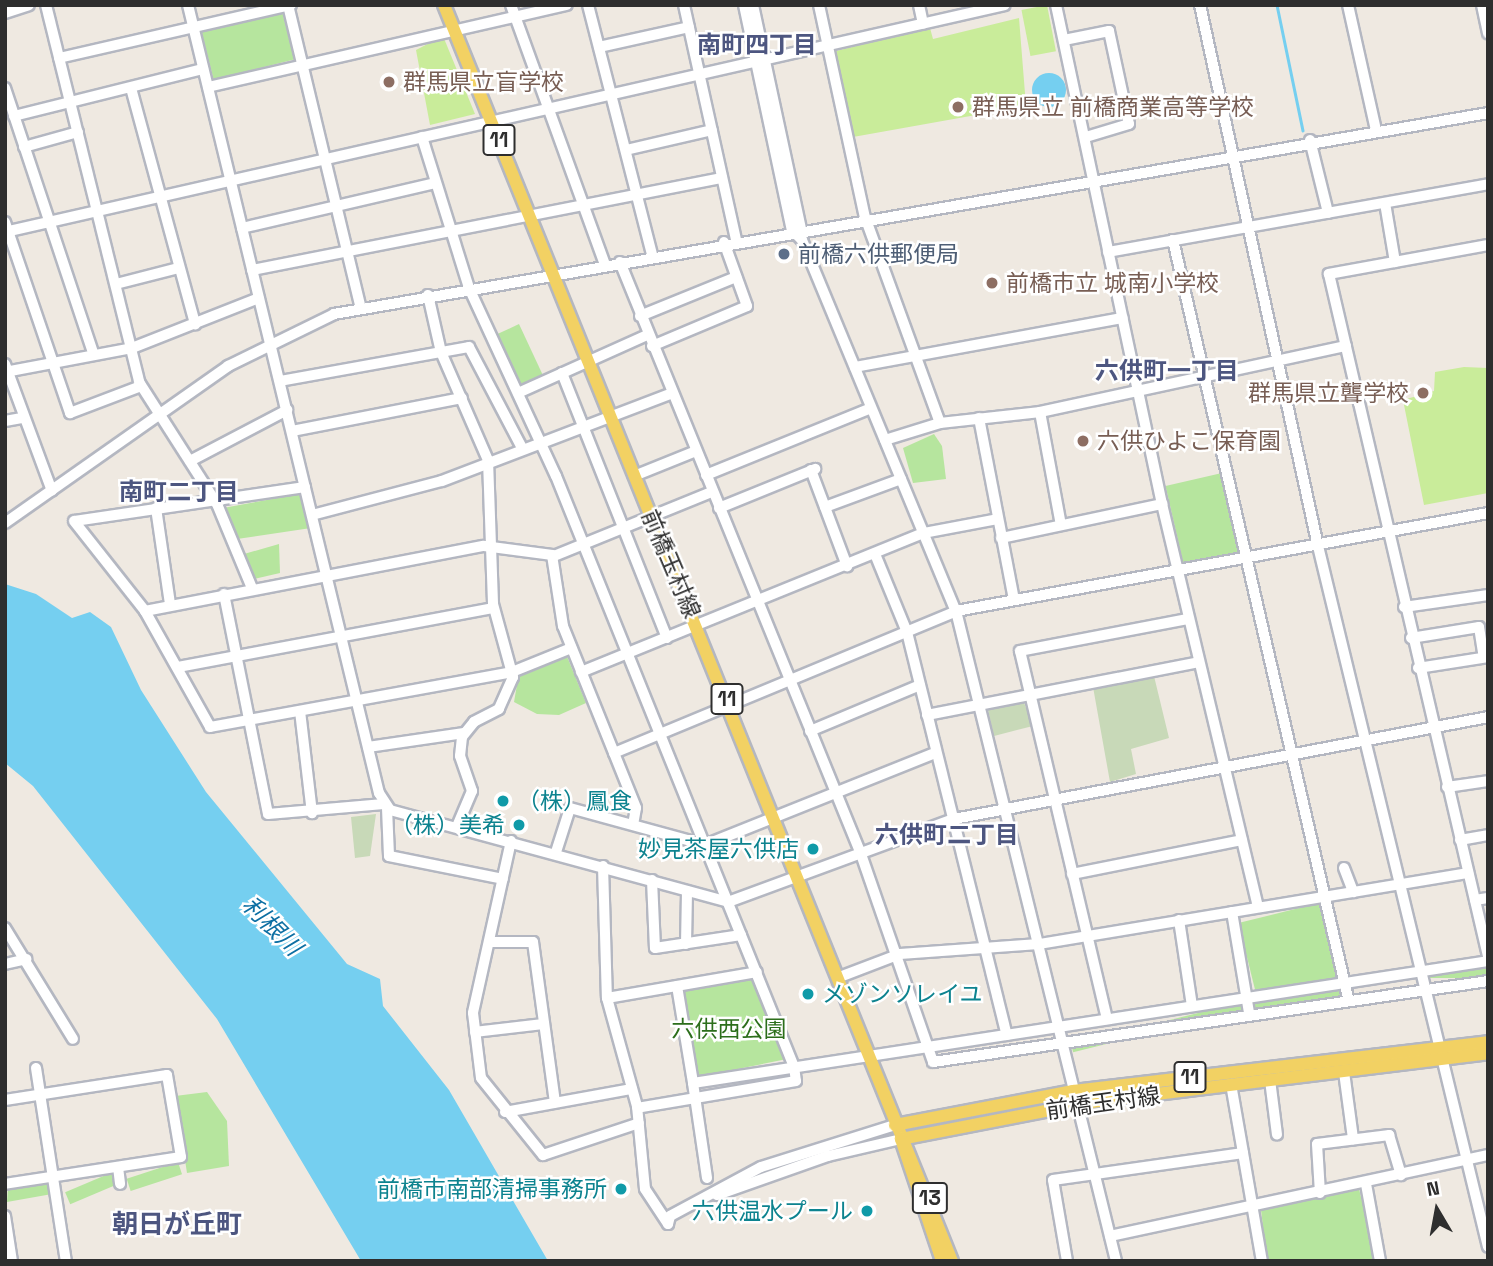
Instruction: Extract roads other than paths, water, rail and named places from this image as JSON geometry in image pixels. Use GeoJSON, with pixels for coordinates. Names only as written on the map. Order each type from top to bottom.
{"type":"FeatureCollection","features":[{"type":"Feature","properties":{"kind":"main road","name":"前橋玉村線"},"geometry":{"type":"LineString","coordinates":[[444,5],[730,707],[901,1139],[1075,1098],[1344,1072],[1441,1055],[1488,1042]]}},
{"type":"Feature","properties":{"kind":"main road","name":"前橋玉村線"},"geometry":{"type":"LineString","coordinates":[[895,1125],[1075,1098],[1441,1055],[1488,1054]]}},
{"type":"Feature","properties":{"kind":"main road","name":"13"},"geometry":{"type":"LineString","coordinates":[[901,1139],[942,1261]]}},
{"type":"Feature","properties":{"kind":"main road","name":"13"},"geometry":{"type":"LineString","coordinates":[[901,1139],[911,1149],[952,1261]]}},
{"type":"Feature","properties":{"kind":"street"},"geometry":{"type":"LineString","coordinates":[[5,13],[29,5]]}},
{"type":"Feature","properties":{"kind":"street"},"geometry":{"type":"LineString","coordinates":[[46,5],[141,386],[215,500],[252,588]]}},
{"type":"Feature","properties":{"kind":"street"},"geometry":{"type":"LineString","coordinates":[[188,5],[368,747],[385,806],[389,856],[503,879]]}},
{"type":"Feature","properties":{"kind":"street"},"geometry":{"type":"LineString","coordinates":[[59,58],[289,5],[361,308]]}},
{"type":"Feature","properties":{"kind":"street"},"geometry":{"type":"LineString","coordinates":[[208,87],[454,29],[513,10],[567,5]]}},
{"type":"Feature","properties":{"kind":"street"},"geometry":{"type":"LineString","coordinates":[[588,5],[652,255]]}},
{"type":"Feature","properties":{"kind":"street"},"geometry":{"type":"LineString","coordinates":[[684,5],[736,240]]}},
{"type":"Feature","properties":{"kind":"street"},"geometry":{"type":"LineString","coordinates":[[744,5],[760,61],[797,229],[956,611],[1116,1261]]}},
{"type":"Feature","properties":{"kind":"street"},"geometry":{"type":"LineString","coordinates":[[753,5],[760,61]]}},
{"type":"Feature","properties":{"kind":"street"},"geometry":{"type":"LineString","coordinates":[[818,5],[865,217],[940,423]]}},
{"type":"Feature","properties":{"kind":"street"},"geometry":{"type":"LineString","coordinates":[[919,5],[923,24]]}},
{"type":"Feature","properties":{"kind":"street"},"geometry":{"type":"LineString","coordinates":[[141,386],[70,413],[6,228],[49,222],[161,197],[1005,5]]}},
{"type":"Feature","properties":{"kind":"street"},"geometry":{"type":"LineString","coordinates":[[1056,5],[1162,504],[1258,908]]}},
{"type":"Feature","properties":{"kind":"street"},"geometry":{"type":"LineString","coordinates":[[1200,5],[1318,546],[1488,1247]]}},
{"type":"Feature","properties":{"kind":"street"},"geometry":{"type":"LineString","coordinates":[[1348,5],[1376,130]]}},
{"type":"Feature","properties":{"kind":"street"},"geometry":{"type":"LineString","coordinates":[[1484,7],[1488,33]]}},
{"type":"Feature","properties":{"kind":"street"},"geometry":{"type":"LineString","coordinates":[[513,10],[553,108],[605,265]]}},
{"type":"Feature","properties":{"kind":"street"},"geometry":{"type":"LineString","coordinates":[[600,47],[689,27]]}},
{"type":"Feature","properties":{"kind":"street"},"geometry":{"type":"LineString","coordinates":[[1064,40],[1109,31],[1129,124],[1086,137]]}},
{"type":"Feature","properties":{"kind":"street"},"geometry":{"type":"LineString","coordinates":[[14,116],[203,69]]}},
{"type":"Feature","properties":{"kind":"street"},"geometry":{"type":"LineString","coordinates":[[131,88],[195,324]]}},
{"type":"Feature","properties":{"kind":"street"},"geometry":{"type":"LineString","coordinates":[[6,93],[94,355]]}},
{"type":"Feature","properties":{"kind":"street"},"geometry":{"type":"LineString","coordinates":[[5,523],[160,414],[269,342],[361,308],[1310,140],[1488,113]]}},
{"type":"Feature","properties":{"kind":"street"},"geometry":{"type":"LineString","coordinates":[[625,150],[712,130]]}},
{"type":"Feature","properties":{"kind":"street"},"geometry":{"type":"LineString","coordinates":[[24,147],[78,132]]}},
{"type":"Feature","properties":{"kind":"street"},"geometry":{"type":"LineString","coordinates":[[422,137],[469,288],[542,445],[794,1067],[796,1081],[637,1108]]}},
{"type":"Feature","properties":{"kind":"street"},"geometry":{"type":"LineString","coordinates":[[1310,140],[1328,213]]}},
{"type":"Feature","properties":{"kind":"street"},"geometry":{"type":"LineString","coordinates":[[252,270],[450,229],[722,178]]}},
{"type":"Feature","properties":{"kind":"street"},"geometry":{"type":"LineString","coordinates":[[242,228],[435,183]]}},
{"type":"Feature","properties":{"kind":"street"},"geometry":{"type":"LineString","coordinates":[[1108,252],[1488,184]]}},
{"type":"Feature","properties":{"kind":"street"},"geometry":{"type":"LineString","coordinates":[[1385,202],[1395,261]]}},
{"type":"Feature","properties":{"kind":"street"},"geometry":{"type":"LineString","coordinates":[[1173,240],[1243,561],[1348,998]]}},
{"type":"Feature","properties":{"kind":"street"},"geometry":{"type":"LineString","coordinates":[[518,393],[590,361],[747,306],[724,242]]}},
{"type":"Feature","properties":{"kind":"street"},"geometry":{"type":"LineString","coordinates":[[1488,245],[1329,274],[1411,638],[1488,956]]}},
{"type":"Feature","properties":{"kind":"street"},"geometry":{"type":"LineString","coordinates":[[620,262],[861,854],[900,954],[933,1062],[1348,998],[1488,981]]}},
{"type":"Feature","properties":{"kind":"street"},"geometry":{"type":"LineString","coordinates":[[116,284],[179,268]]}},
{"type":"Feature","properties":{"kind":"street"},"geometry":{"type":"LineString","coordinates":[[640,316],[736,277]]}},
{"type":"Feature","properties":{"kind":"street"},"geometry":{"type":"LineString","coordinates":[[368,747],[464,733],[502,706],[512,672],[494,608],[488,460],[441,352],[428,296]]}},
{"type":"Feature","properties":{"kind":"street"},"geometry":{"type":"LineString","coordinates":[[52,491],[22,418],[6,369],[132,348],[259,298]]}},
{"type":"Feature","properties":{"kind":"street"},"geometry":{"type":"LineString","coordinates":[[855,367],[1123,318]]}},
{"type":"Feature","properties":{"kind":"street"},"geometry":{"type":"LineString","coordinates":[[885,440],[940,423],[1040,412],[1346,346]]}},
{"type":"Feature","properties":{"kind":"street"},"geometry":{"type":"LineString","coordinates":[[280,381],[441,352],[473,349],[521,446]]}},
{"type":"Feature","properties":{"kind":"street"},"geometry":{"type":"LineString","coordinates":[[562,373],[667,638]]}},
{"type":"Feature","properties":{"kind":"street"},"geometry":{"type":"LineString","coordinates":[[312,514],[442,481],[521,446],[542,445],[585,430],[672,393]]}},
{"type":"Feature","properties":{"kind":"street"},"geometry":{"type":"LineString","coordinates":[[292,431],[461,398]]}},
{"type":"Feature","properties":{"kind":"street"},"geometry":{"type":"LineString","coordinates":[[706,475],[871,408]]}},
{"type":"Feature","properties":{"kind":"street"},"geometry":{"type":"LineString","coordinates":[[190,461],[287,410]]}},
{"type":"Feature","properties":{"kind":"street"},"geometry":{"type":"LineString","coordinates":[[1040,412],[1061,525]]}},
{"type":"Feature","properties":{"kind":"street"},"geometry":{"type":"LineString","coordinates":[[5,421],[22,418]]}},
{"type":"Feature","properties":{"kind":"street"},"geometry":{"type":"LineString","coordinates":[[979,418],[1014,599]]}},
{"type":"Feature","properties":{"kind":"street"},"geometry":{"type":"LineString","coordinates":[[634,476],[696,451]]}},
{"type":"Feature","properties":{"kind":"street"},"geometry":{"type":"LineString","coordinates":[[719,508],[813,469],[847,566]]}},
{"type":"Feature","properties":{"kind":"street"},"geometry":{"type":"LineString","coordinates":[[825,507],[901,478]]}},
{"type":"Feature","properties":{"kind":"street"},"geometry":{"type":"LineString","coordinates":[[305,487],[74,522],[145,611],[210,727],[512,672],[571,648]]}},
{"type":"Feature","properties":{"kind":"street"},"geometry":{"type":"LineString","coordinates":[[145,611],[252,588],[490,546],[554,556],[712,492]]}},
{"type":"Feature","properties":{"kind":"street"},"geometry":{"type":"LineString","coordinates":[[1002,538],[1162,504]]}},
{"type":"Feature","properties":{"kind":"street"},"geometry":{"type":"LineString","coordinates":[[156,508],[170,604]]}},
{"type":"Feature","properties":{"kind":"street"},"geometry":{"type":"LineString","coordinates":[[614,753],[791,682],[956,611],[1243,561],[1488,513]]}},
{"type":"Feature","properties":{"kind":"street"},"geometry":{"type":"LineString","coordinates":[[581,672],[924,533],[998,519]]}},
{"type":"Feature","properties":{"kind":"street"},"geometry":{"type":"LineString","coordinates":[[875,554],[907,632],[1007,1035]]}},
{"type":"Feature","properties":{"kind":"street"},"geometry":{"type":"LineString","coordinates":[[554,556],[560,614],[571,648],[636,808],[633,825]]}},
{"type":"Feature","properties":{"kind":"street"},"geometry":{"type":"LineString","coordinates":[[223,594],[268,814],[385,806],[728,902],[954,818],[1363,736],[1488,717]]}},
{"type":"Feature","properties":{"kind":"street"},"geometry":{"type":"LineString","coordinates":[[1404,607],[1488,595]]}},
{"type":"Feature","properties":{"kind":"street"},"geometry":{"type":"LineString","coordinates":[[178,667],[494,608]]}},
{"type":"Feature","properties":{"kind":"street"},"geometry":{"type":"LineString","coordinates":[[1107,1019],[1027,693],[1020,651],[1188,619]]}},
{"type":"Feature","properties":{"kind":"street"},"geometry":{"type":"LineString","coordinates":[[1411,638],[1479,627],[1486,657],[1418,668]]}},
{"type":"Feature","properties":{"kind":"street"},"geometry":{"type":"LineString","coordinates":[[927,715],[978,702],[1199,662]]}},
{"type":"Feature","properties":{"kind":"street"},"geometry":{"type":"LineString","coordinates":[[810,731],[920,685]]}},
{"type":"Feature","properties":{"kind":"street"},"geometry":{"type":"LineString","coordinates":[[300,711],[312,813]]}},
{"type":"Feature","properties":{"kind":"street"},"geometry":{"type":"LineString","coordinates":[[457,827],[472,791],[460,754],[464,733]]}},
{"type":"Feature","properties":{"kind":"street"},"geometry":{"type":"LineString","coordinates":[[556,852],[570,808],[705,845],[932,754]]}},
{"type":"Feature","properties":{"kind":"street"},"geometry":{"type":"LineString","coordinates":[[1447,787],[1488,780]]}},
{"type":"Feature","properties":{"kind":"street"},"geometry":{"type":"LineString","coordinates":[[1460,839],[1488,835]]}},
{"type":"Feature","properties":{"kind":"street"},"geometry":{"type":"LineString","coordinates":[[1072,874],[1242,840]]}},
{"type":"Feature","properties":{"kind":"street"},"geometry":{"type":"LineString","coordinates":[[511,841],[489,942],[474,1032],[481,1078],[505,1112],[543,1155],[639,1123]]}},
{"type":"Feature","properties":{"kind":"street"},"geometry":{"type":"LineString","coordinates":[[603,866],[607,998],[637,1108],[645,1189],[668,1224]]}},
{"type":"Feature","properties":{"kind":"street"},"geometry":{"type":"LineString","coordinates":[[1343,868],[1353,892]]}},
{"type":"Feature","properties":{"kind":"street"},"geometry":{"type":"LineString","coordinates":[[838,978],[900,954],[1039,944],[1468,873]]}},
{"type":"Feature","properties":{"kind":"street"},"geometry":{"type":"LineString","coordinates":[[652,880],[653,946],[686,944],[741,934]]}},
{"type":"Feature","properties":{"kind":"street"},"geometry":{"type":"LineString","coordinates":[[686,944],[687,891]]}},
{"type":"Feature","properties":{"kind":"street"},"geometry":{"type":"LineString","coordinates":[[1475,901],[1488,898]]}},
{"type":"Feature","properties":{"kind":"street"},"geometry":{"type":"LineString","coordinates":[[1232,912],[1249,1013]]}},
{"type":"Feature","properties":{"kind":"street"},"geometry":{"type":"LineString","coordinates":[[1179,920],[1192,1006]]}},
{"type":"Feature","properties":{"kind":"street"},"geometry":{"type":"LineString","coordinates":[[5,928],[73,1040]]}},
{"type":"Feature","properties":{"kind":"street"},"geometry":{"type":"LineString","coordinates":[[489,942],[533,942],[555,1102]]}},
{"type":"Feature","properties":{"kind":"street"},"geometry":{"type":"LineString","coordinates":[[5,964],[26,959]]}},
{"type":"Feature","properties":{"kind":"street"},"geometry":{"type":"LineString","coordinates":[[692,1083],[1488,961]]}},
{"type":"Feature","properties":{"kind":"street"},"geometry":{"type":"LineString","coordinates":[[607,998],[757,972]]}},
{"type":"Feature","properties":{"kind":"street"},"geometry":{"type":"LineString","coordinates":[[677,986],[707,1178]]}},
{"type":"Feature","properties":{"kind":"street"},"geometry":{"type":"LineString","coordinates":[[474,1032],[543,1024]]}},
{"type":"Feature","properties":{"kind":"street"},"geometry":{"type":"LineString","coordinates":[[36,1068],[66,1261]]}},
{"type":"Feature","properties":{"kind":"street"},"geometry":{"type":"LineString","coordinates":[[1344,1072],[1353,1139]]}},
{"type":"Feature","properties":{"kind":"street"},"geometry":{"type":"LineString","coordinates":[[5,1100],[167,1075],[181,1157],[5,1184]]}},
{"type":"Feature","properties":{"kind":"street"},"geometry":{"type":"LineString","coordinates":[[1270,1080],[1277,1135]]}},
{"type":"Feature","properties":{"kind":"street"},"geometry":{"type":"LineString","coordinates":[[1231,1084],[1254,1209],[1260,1260]]}},
{"type":"Feature","properties":{"kind":"street"},"geometry":{"type":"LineString","coordinates":[[505,1112],[632,1089]]}},
{"type":"Feature","properties":{"kind":"street"},"geometry":{"type":"LineString","coordinates":[[668,1224],[670,1216],[761,1167],[895,1125]]}},
{"type":"Feature","properties":{"kind":"street"},"geometry":{"type":"LineString","coordinates":[[1320,1193],[1313,1147],[1353,1139],[1391,1136],[1401,1175]]}},
{"type":"Feature","properties":{"kind":"street"},"geometry":{"type":"LineString","coordinates":[[668,1224],[761,1178],[901,1139]]}},
{"type":"Feature","properties":{"kind":"street"},"geometry":{"type":"LineString","coordinates":[[1067,1261],[1051,1182],[1094,1172],[1243,1153]]}},
{"type":"Feature","properties":{"kind":"street"},"geometry":{"type":"LineString","coordinates":[[1110,1236],[1254,1209],[1488,1155]]}},
{"type":"Feature","properties":{"kind":"street"},"geometry":{"type":"LineString","coordinates":[[118,1167],[120,1184]]}},
{"type":"Feature","properties":{"kind":"street"},"geometry":{"type":"LineString","coordinates":[[1366,1184],[1380,1261]]}},
{"type":"Feature","properties":{"kind":"street"},"geometry":{"type":"LineString","coordinates":[[5,1216],[12,1261]]}},
{"type":"Feature","properties":{"kind":"water"},"geometry":{"type":"Polygon","coordinates":[[[1049,73],[1061,78],[1066,90],[1061,102],[1049,107],[1037,102],[1032,90],[1037,78],[1049,73]]]}},
{"type":"Feature","properties":{"kind":"water","name":"利根川"},"geometry":{"type":"Polygon","coordinates":[[[5,584],[36,594],[72,618],[90,612],[111,627],[141,690],[206,792],[347,964],[380,979],[383,1006],[449,1090],[548,1261],[361,1261],[217,1019],[33,786],[5,763],[5,584]]]}},
{"type":"Feature","properties":{"kind":"waterway"},"geometry":{"type":"LineString","coordinates":[[1277,5],[1303,130]]}},
{"type":"Feature","properties":{"kind":"place","name":"群馬県立盲学校"},"geometry":{"type":"Point","coordinates":[389,82]}},
{"type":"Feature","properties":{"kind":"place","name":"群馬県立 前橋商業高等学校"},"geometry":{"type":"Point","coordinates":[958,107]}},
{"type":"Feature","properties":{"kind":"place","name":"前橋六供郵便局"},"geometry":{"type":"Point","coordinates":[784,254]}},
{"type":"Feature","properties":{"kind":"place","name":"前橋市立 城南小学校"},"geometry":{"type":"Point","coordinates":[992,283]}},
{"type":"Feature","properties":{"kind":"place","name":"群馬県立聾学校"},"geometry":{"type":"Point","coordinates":[1423,393]}},
{"type":"Feature","properties":{"kind":"place","name":"六供ひよこ保育園"},"geometry":{"type":"Point","coordinates":[1083,441]}},
{"type":"Feature","properties":{"kind":"place","name":"（株）鳳食"},"geometry":{"type":"Point","coordinates":[503,801]}},
{"type":"Feature","properties":{"kind":"place","name":"（株）美希"},"geometry":{"type":"Point","coordinates":[519,825]}},
{"type":"Feature","properties":{"kind":"place","name":"妙見茶屋六供店"},"geometry":{"type":"Point","coordinates":[813,849]}},
{"type":"Feature","properties":{"kind":"place","name":"メゾンソレイユ"},"geometry":{"type":"Point","coordinates":[808,994]}},
{"type":"Feature","properties":{"kind":"place","name":"前橋市南部清掃事務所"},"geometry":{"type":"Point","coordinates":[621,1189]}},
{"type":"Feature","properties":{"kind":"place","name":"六供温水プール"},"geometry":{"type":"Point","coordinates":[867,1211]}},
{"type":"Feature","properties":{"kind":"district","name":"南町四丁目"},"geometry":{"type":"Point","coordinates":[757,45]}},
{"type":"Feature","properties":{"kind":"district","name":"六供町一丁目"},"geometry":{"type":"Point","coordinates":[1167,371]}},
{"type":"Feature","properties":{"kind":"district","name":"南町二丁目"},"geometry":{"type":"Point","coordinates":[179,492]}},
{"type":"Feature","properties":{"kind":"district","name":"六供町二丁目"},"geometry":{"type":"Point","coordinates":[947,835]}},
{"type":"Feature","properties":{"kind":"district","name":"朝日が丘町"},"geometry":{"type":"Point","coordinates":[177,1225]}},
{"type":"Feature","properties":{"kind":"park label","name":"六供西公園"},"geometry":{"type":"Point","coordinates":[729,1029]}}]}
